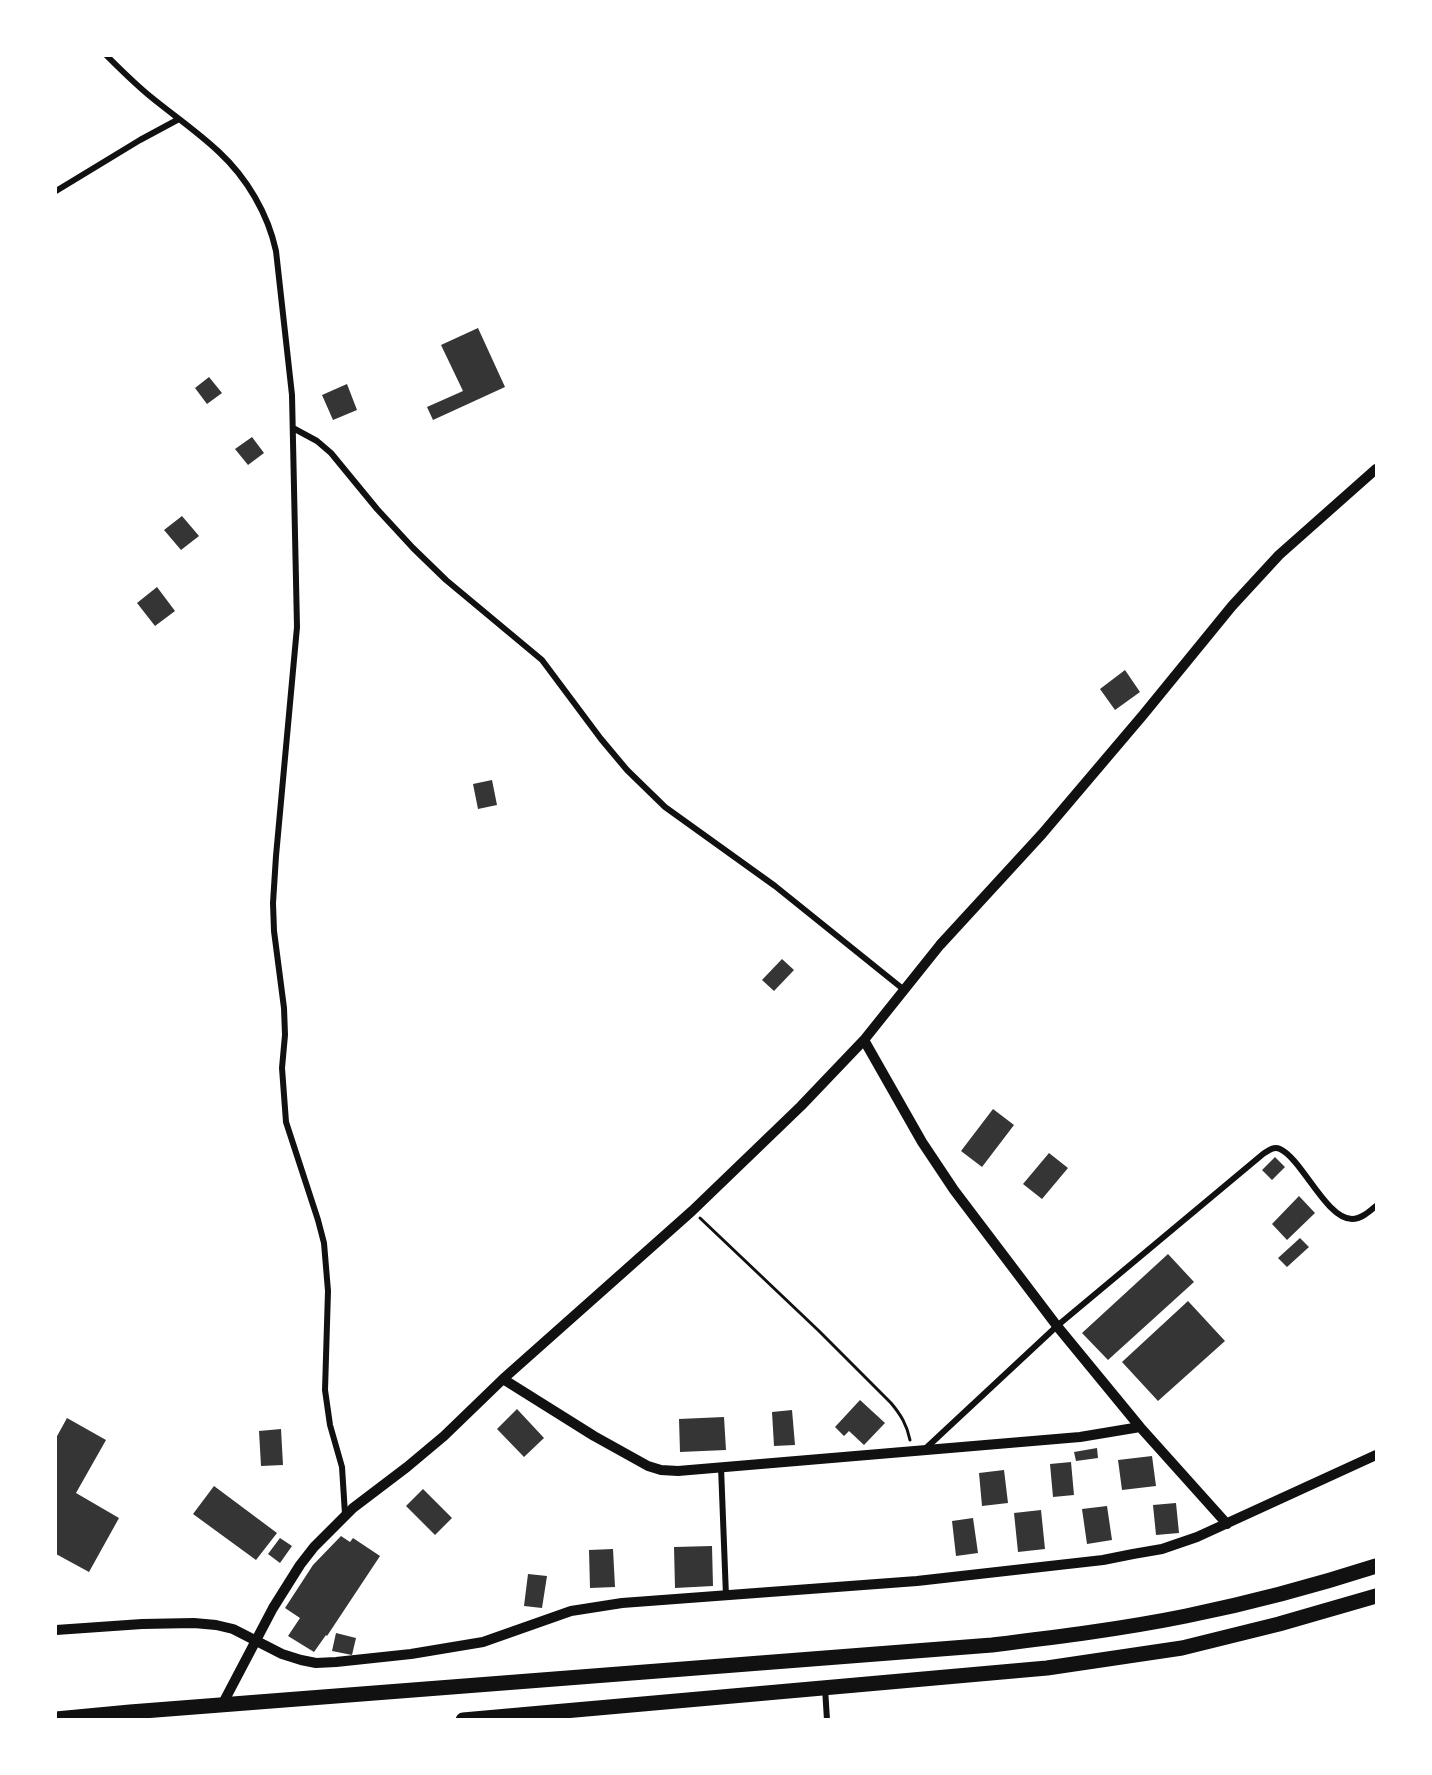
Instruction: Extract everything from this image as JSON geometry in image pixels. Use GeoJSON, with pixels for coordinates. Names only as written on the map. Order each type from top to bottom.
{"type":"FeatureCollection","features":[{"type":"Feature","properties":{"kind":"main road"},"geometry":{"type":"LineString","coordinates":[[56,1719],[1038,1640],[1186,1616],[1274,1595],[1377,1566]]}},
{"type":"Feature","properties":{"kind":"main road"},"geometry":{"type":"LineString","coordinates":[[463,1719],[1038,1669],[1192,1646],[1377,1596]]}},
{"type":"Feature","properties":{"kind":"street"},"geometry":{"type":"LineString","coordinates":[[107,56],[148,95],[228,161],[242,178],[262,210],[271,230],[276,251],[288,356],[293,428],[297,627],[276,856],[274,931],[284,1008],[285,1035],[282,1068],[286,1122],[316,1211],[324,1243],[328,1291],[325,1390],[330,1425],[342,1467],[345,1515]]}},
{"type":"Feature","properties":{"kind":"street"},"geometry":{"type":"LineString","coordinates":[[56,191],[179,119]]}},
{"type":"Feature","properties":{"kind":"street"},"geometry":{"type":"LineString","coordinates":[[293,428],[318,441],[331,453],[377,509],[446,580],[542,660],[601,739],[652,796],[783,892],[903,989]]}},
{"type":"Feature","properties":{"kind":"street"},"geometry":{"type":"LineString","coordinates":[[222,1705],[255,1640],[300,1565],[314,1547],[345,1515],[435,1444],[768,1139],[864,1040],[903,989],[974,907],[1042,834],[1232,606],[1280,555],[1377,469]]}},
{"type":"Feature","properties":{"kind":"street"},"geometry":{"type":"LineString","coordinates":[[864,1040],[922,1142],[954,1190],[1057,1326],[1140,1427],[1227,1524]]}},
{"type":"Feature","properties":{"kind":"street"},"geometry":{"type":"LineString","coordinates":[[925,1450],[1057,1326],[1272,1148],[1280,1149],[1293,1160],[1339,1215],[1346,1218],[1357,1218],[1377,1206]]}},
{"type":"Feature","properties":{"kind":"street"},"geometry":{"type":"LineString","coordinates":[[504,1379],[594,1436],[648,1466],[662,1470],[678,1471],[1080,1437],[1140,1427]]}},
{"type":"Feature","properties":{"kind":"street"},"geometry":{"type":"LineString","coordinates":[[56,1630],[194,1623],[216,1624],[233,1629],[282,1654],[301,1660],[316,1663],[380,1658],[483,1641],[571,1611],[622,1603],[917,1581],[1102,1560],[1162,1549],[1227,1524],[1377,1455]]}},
{"type":"Feature","properties":{"kind":"street"},"geometry":{"type":"LineString","coordinates":[[721,1467],[726,1596]]}},
{"type":"Feature","properties":{"kind":"street"},"geometry":{"type":"LineString","coordinates":[[825,1688],[827,1719]]}},
{"type":"Feature","properties":{"kind":"path"},"geometry":{"type":"LineString","coordinates":[[692,1211],[819,1331],[891,1403],[906,1425],[912,1451]]}},
{"type":"Feature","properties":{"kind":"building"},"geometry":{"type":"Polygon","coordinates":[[[478,328],[505,387],[433,420],[427,407],[463,391],[441,345],[478,328]]]}},
{"type":"Feature","properties":{"kind":"building"},"geometry":{"type":"Polygon","coordinates":[[[209,377],[222,393],[207,404],[195,388],[209,377]]]}},
{"type":"Feature","properties":{"kind":"building"},"geometry":{"type":"Polygon","coordinates":[[[347,384],[357,410],[333,420],[322,395],[347,384]]]}},
{"type":"Feature","properties":{"kind":"building"},"geometry":{"type":"Polygon","coordinates":[[[252,437],[264,453],[248,465],[235,449],[252,437]]]}},
{"type":"Feature","properties":{"kind":"building"},"geometry":{"type":"Polygon","coordinates":[[[182,516],[199,536],[181,550],[164,530],[182,516]]]}},
{"type":"Feature","properties":{"kind":"building"},"geometry":{"type":"Polygon","coordinates":[[[157,587],[175,611],[155,626],[137,603],[157,587]]]}},
{"type":"Feature","properties":{"kind":"building"},"geometry":{"type":"Polygon","coordinates":[[[1125,670],[1140,692],[1115,710],[1100,689],[1125,670]]]}},
{"type":"Feature","properties":{"kind":"building"},"geometry":{"type":"Polygon","coordinates":[[[492,780],[497,805],[478,809],[473,784],[492,780]]]}},
{"type":"Feature","properties":{"kind":"building"},"geometry":{"type":"Polygon","coordinates":[[[782,959],[794,970],[774,991],[762,980],[782,959]]]}},
{"type":"Feature","properties":{"kind":"building"},"geometry":{"type":"Polygon","coordinates":[[[993,1109],[1014,1125],[982,1167],[961,1151],[993,1109]]]}},
{"type":"Feature","properties":{"kind":"building"},"geometry":{"type":"Polygon","coordinates":[[[1049,1153],[1068,1168],[1042,1199],[1023,1184],[1049,1153]]]}},
{"type":"Feature","properties":{"kind":"building"},"geometry":{"type":"Polygon","coordinates":[[[1275,1157],[1285,1167],[1272,1180],[1262,1170],[1275,1157]]]}},
{"type":"Feature","properties":{"kind":"building"},"geometry":{"type":"Polygon","coordinates":[[[1299,1196],[1315,1213],[1287,1240],[1272,1224],[1299,1196]]]}},
{"type":"Feature","properties":{"kind":"building"},"geometry":{"type":"Polygon","coordinates":[[[1300,1238],[1309,1247],[1287,1267],[1278,1258],[1300,1238]]]}},
{"type":"Feature","properties":{"kind":"building"},"geometry":{"type":"Polygon","coordinates":[[[1168,1254],[1194,1282],[1108,1360],[1082,1333],[1168,1254]]]}},
{"type":"Feature","properties":{"kind":"building"},"geometry":{"type":"Polygon","coordinates":[[[1188,1301],[1225,1341],[1158,1401],[1122,1362],[1188,1301]]]}},
{"type":"Feature","properties":{"kind":"building"},"geometry":{"type":"Polygon","coordinates":[[[860,1400],[885,1423],[864,1445],[849,1431],[844,1436],[835,1427],[860,1400]]]}},
{"type":"Feature","properties":{"kind":"building"},"geometry":{"type":"Polygon","coordinates":[[[517,1409],[544,1438],[524,1457],[497,1429],[517,1409]]]}},
{"type":"Feature","properties":{"kind":"building"},"geometry":{"type":"Polygon","coordinates":[[[792,1410],[795,1445],[774,1446],[772,1412],[792,1410]]]}},
{"type":"Feature","properties":{"kind":"building"},"geometry":{"type":"Polygon","coordinates":[[[724,1417],[726,1450],[680,1452],[679,1419],[724,1417]]]}},
{"type":"Feature","properties":{"kind":"building"},"geometry":{"type":"Polygon","coordinates":[[[67,1418],[106,1440],[76,1493],[119,1518],[89,1572],[56,1554],[56,1438],[67,1418]]]}},
{"type":"Feature","properties":{"kind":"building"},"geometry":{"type":"Polygon","coordinates":[[[281,1429],[283,1465],[261,1466],[259,1431],[281,1429]]]}},
{"type":"Feature","properties":{"kind":"building"},"geometry":{"type":"Polygon","coordinates":[[[1097,1448],[1098,1458],[1076,1461],[1074,1452],[1097,1448]]]}},
{"type":"Feature","properties":{"kind":"building"},"geometry":{"type":"Polygon","coordinates":[[[1152,1456],[1156,1486],[1122,1490],[1118,1460],[1152,1456]]]}},
{"type":"Feature","properties":{"kind":"building"},"geometry":{"type":"Polygon","coordinates":[[[1071,1462],[1074,1495],[1053,1497],[1050,1464],[1071,1462]]]}},
{"type":"Feature","properties":{"kind":"building"},"geometry":{"type":"Polygon","coordinates":[[[1004,1470],[1008,1503],[982,1506],[979,1473],[1004,1470]]]}},
{"type":"Feature","properties":{"kind":"building"},"geometry":{"type":"Polygon","coordinates":[[[214,1486],[277,1533],[256,1560],[193,1514],[214,1486]]]}},
{"type":"Feature","properties":{"kind":"building"},"geometry":{"type":"Polygon","coordinates":[[[423,1489],[452,1518],[435,1535],[406,1506],[423,1489]]]}},
{"type":"Feature","properties":{"kind":"building"},"geometry":{"type":"Polygon","coordinates":[[[1176,1503],[1179,1533],[1156,1535],[1153,1505],[1176,1503]]]}},
{"type":"Feature","properties":{"kind":"building"},"geometry":{"type":"Polygon","coordinates":[[[1107,1506],[1112,1540],[1087,1544],[1082,1509],[1107,1506]]]}},
{"type":"Feature","properties":{"kind":"building"},"geometry":{"type":"Polygon","coordinates":[[[1041,1510],[1045,1549],[1018,1552],[1014,1513],[1041,1510]]]}},
{"type":"Feature","properties":{"kind":"building"},"geometry":{"type":"Polygon","coordinates":[[[973,1518],[978,1553],[956,1556],[952,1521],[973,1518]]]}},
{"type":"Feature","properties":{"kind":"building"},"geometry":{"type":"Polygon","coordinates":[[[341,1536],[350,1542],[353,1538],[380,1556],[314,1652],[288,1636],[300,1618],[285,1608],[313,1565],[341,1536]]]}},
{"type":"Feature","properties":{"kind":"building"},"geometry":{"type":"Polygon","coordinates":[[[280,1538],[292,1546],[280,1563],[268,1554],[280,1538]]]}},
{"type":"Feature","properties":{"kind":"building"},"geometry":{"type":"Polygon","coordinates":[[[712,1546],[713,1586],[675,1588],[674,1547],[712,1546]]]}},
{"type":"Feature","properties":{"kind":"building"},"geometry":{"type":"Polygon","coordinates":[[[613,1549],[615,1587],[590,1588],[589,1550],[613,1549]]]}},
{"type":"Feature","properties":{"kind":"building"},"geometry":{"type":"Polygon","coordinates":[[[528,1574],[547,1576],[542,1608],[524,1606],[528,1574]]]}},
{"type":"Feature","properties":{"kind":"building"},"geometry":{"type":"Polygon","coordinates":[[[336,1633],[356,1638],[352,1655],[332,1651],[336,1633]]]}}]}
